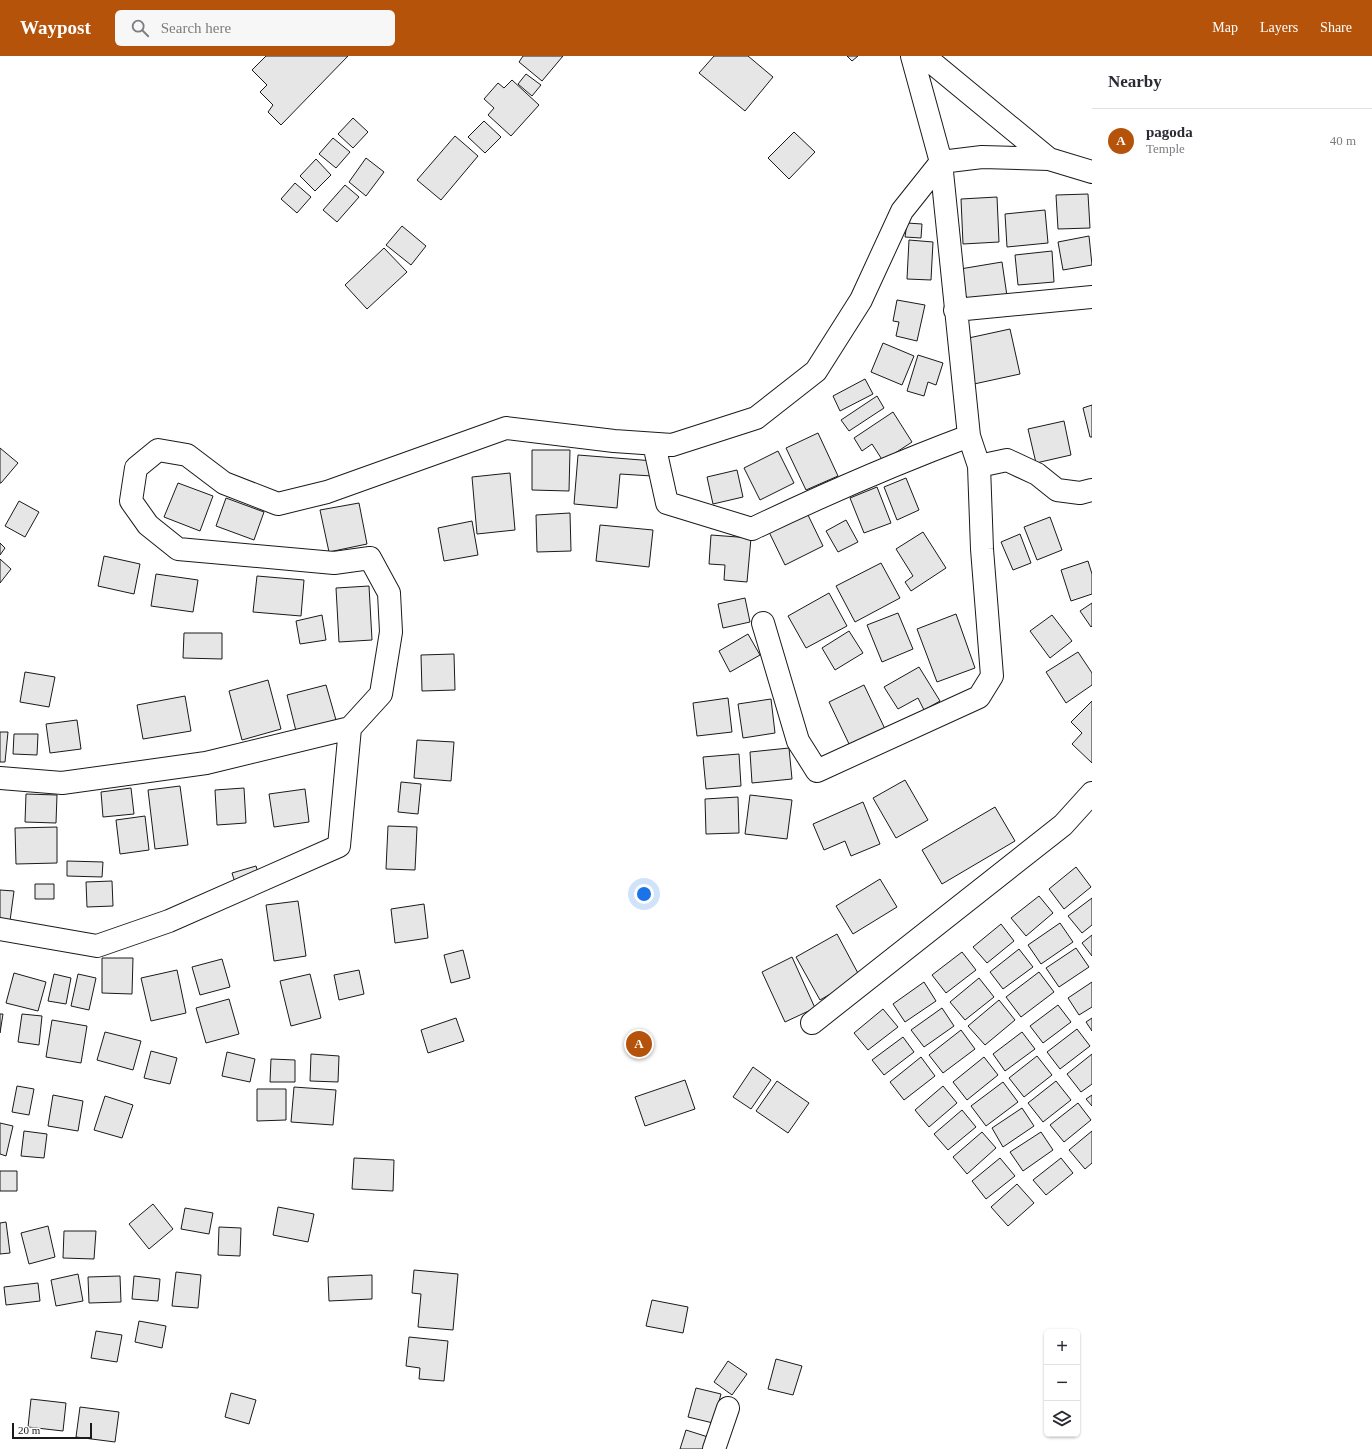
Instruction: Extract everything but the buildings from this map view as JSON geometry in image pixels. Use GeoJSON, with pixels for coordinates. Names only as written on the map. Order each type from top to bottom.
{"type":"FeatureCollection","features":[{"type":"Feature","properties":{"kind":"street"},"geometry":{"type":"LineString","coordinates":[[763,623],[798,741],[817,772],[979,697],[992,676],[982,550],[980,466],[968,436],[941,162],[912,56]]}},
{"type":"Feature","properties":{"kind":"street"},"geometry":{"type":"LineString","coordinates":[[924,56],[1049,159]]}},
{"type":"Feature","properties":{"kind":"street"},"geometry":{"type":"LineString","coordinates":[[0,778],[62,783],[206,763],[350,728],[380,694],[391,632],[389,594],[370,558],[334,563],[178,548],[148,525],[131,502],[136,468],[158,450],[187,455],[224,483],[278,504],[327,492],[506,428],[614,442],[672,445],[756,418],[816,371],[861,300],[902,211],[941,162],[982,157],[1049,159],[1092,172]]}},
{"type":"Feature","properties":{"kind":"street"},"geometry":{"type":"LineString","coordinates":[[955,310],[1092,296]]}},
{"type":"Feature","properties":{"kind":"street"},"geometry":{"type":"LineString","coordinates":[[654,444],[667,503],[752,529],[830,492],[910,458],[968,436]]}},
{"type":"Feature","properties":{"kind":"street"},"geometry":{"type":"LineString","coordinates":[[980,466],[1007,460],[1037,474],[1057,490],[1080,493],[1092,490]]}},
{"type":"Feature","properties":{"kind":"street"},"geometry":{"type":"LineString","coordinates":[[0,929],[97,946],[169,921],[339,846],[350,728]]}},
{"type":"Feature","properties":{"kind":"street"},"geometry":{"type":"LineString","coordinates":[[812,1023],[1063,825],[1092,793]]}},
{"type":"Feature","properties":{"kind":"street"},"geometry":{"type":"LineString","coordinates":[[714,1449],[728,1408]]}},
{"type":"Feature","properties":{"kind":"place","name":"pagoda"},"geometry":{"type":"Point","coordinates":[639,1044]}}]}
